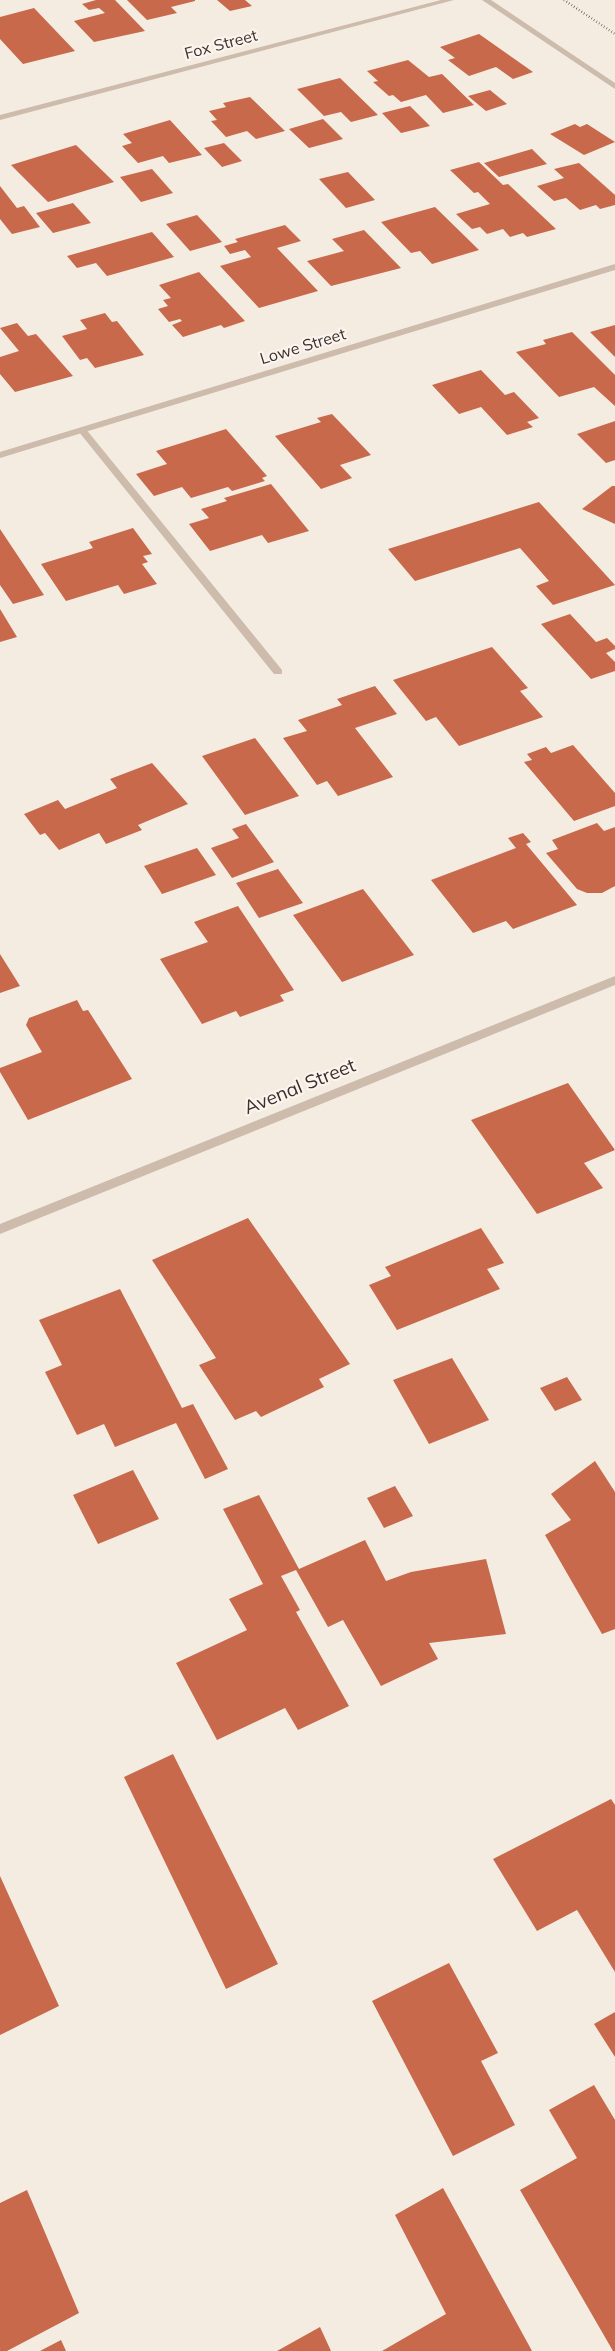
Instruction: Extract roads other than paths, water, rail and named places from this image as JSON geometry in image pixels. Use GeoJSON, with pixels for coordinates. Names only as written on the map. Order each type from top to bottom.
{"type":"FeatureCollection","features":[{"type":"Feature","properties":{"kind":"street","name":"Fox Street"},"geometry":{"type":"LineString","coordinates":[[0,118],[450,0]]}},
{"type":"Feature","properties":{"kind":"street"},"geometry":{"type":"LineString","coordinates":[[486,0],[615,88]]}},
{"type":"Feature","properties":{"kind":"street","name":"Lowe Street"},"geometry":{"type":"LineString","coordinates":[[0,455],[615,267]]}},
{"type":"Feature","properties":{"kind":"street"},"geometry":{"type":"LineString","coordinates":[[82,430],[278,672]]}},
{"type":"Feature","properties":{"kind":"street","name":"Avenal Street"},"geometry":{"type":"LineString","coordinates":[[0,1229],[615,980]]}},
{"type":"Feature","properties":{"kind":"railway"},"geometry":{"type":"LineString","coordinates":[[564,0],[615,34]]}}]}
